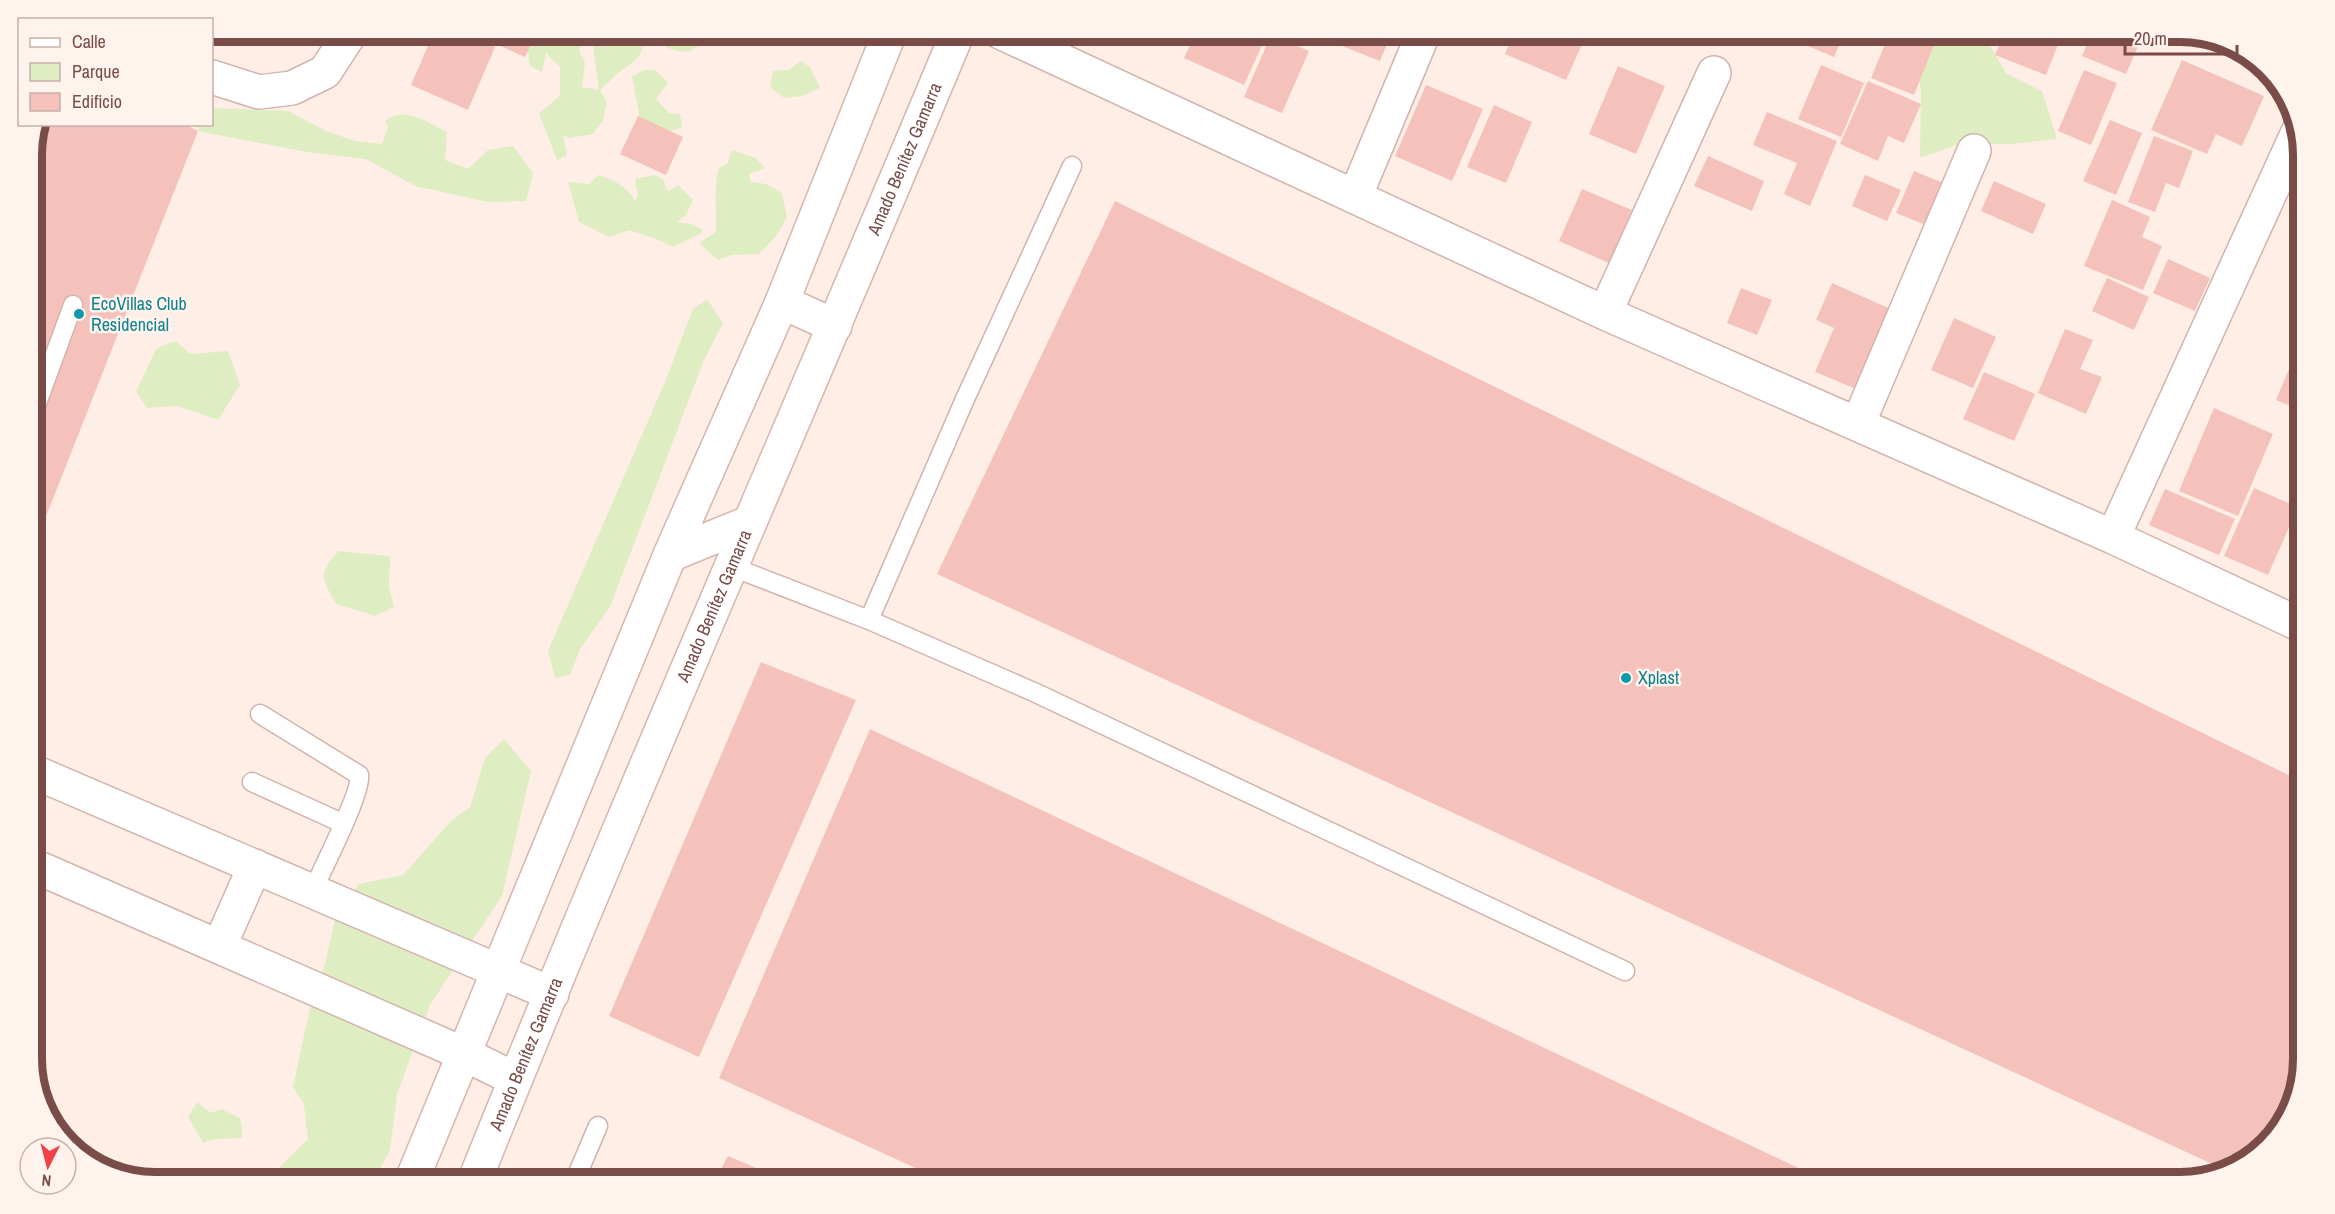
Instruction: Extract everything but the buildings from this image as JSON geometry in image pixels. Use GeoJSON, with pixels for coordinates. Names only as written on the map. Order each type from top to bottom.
{"type":"FeatureCollection","features":[{"type":"Feature","properties":{"kind":"street"},"geometry":{"type":"LineString","coordinates":[[213,77],[259,92],[292,88],[325,72],[344,42]]}},
{"type":"Feature","properties":{"kind":"street"},"geometry":{"type":"LineString","coordinates":[[415,1172],[669,555],[782,302],[886,42]]}},
{"type":"Feature","properties":{"kind":"street","name":"Amado Benítez Gamarra"},"geometry":{"type":"LineString","coordinates":[[478,1172],[748,523],[835,326],[954,42]]}},
{"type":"Feature","properties":{"kind":"street"},"geometry":{"type":"LineString","coordinates":[[1022,42],[1605,313],[2113,537],[2293,622]]}},
{"type":"Feature","properties":{"kind":"street"},"geometry":{"type":"LineString","coordinates":[[1355,197],[1420,42]]}},
{"type":"Feature","properties":{"kind":"street"},"geometry":{"type":"LineString","coordinates":[[1605,313],[1714,73]]}},
{"type":"Feature","properties":{"kind":"street"},"geometry":{"type":"LineString","coordinates":[[2113,537],[2292,144]]}},
{"type":"Feature","properties":{"kind":"street"},"geometry":{"type":"LineString","coordinates":[[1858,424],[1974,151]]}},
{"type":"Feature","properties":{"kind":"street"},"geometry":{"type":"LineString","coordinates":[[782,302],[835,326]]}},
{"type":"Feature","properties":{"kind":"street"},"geometry":{"type":"LineString","coordinates":[[669,555],[748,523]]}},
{"type":"Feature","properties":{"kind":"street"},"geometry":{"type":"LineString","coordinates":[[42,775],[552,994]]}},
{"type":"Feature","properties":{"kind":"street"},"geometry":{"type":"LineString","coordinates":[[219,946],[255,866]]}},
{"type":"Feature","properties":{"kind":"street"},"geometry":{"type":"LineString","coordinates":[[42,869],[464,1054],[516,1079]]}},
{"type":"Feature","properties":{"kind":"lane"},"geometry":{"type":"LineString","coordinates":[[869,620],[965,399],[1072,166]]}},
{"type":"Feature","properties":{"kind":"lane"},"geometry":{"type":"LineString","coordinates":[[42,390],[73,305]]}},
{"type":"Feature","properties":{"kind":"lane"},"geometry":{"type":"LineString","coordinates":[[730,566],[869,620],[1036,693],[1625,971]]}},
{"type":"Feature","properties":{"kind":"lane"},"geometry":{"type":"LineString","coordinates":[[260,714],[359,775],[361,782],[353,804],[342,823],[313,890]]}},
{"type":"Feature","properties":{"kind":"lane"},"geometry":{"type":"LineString","coordinates":[[252,782],[342,823]]}},
{"type":"Feature","properties":{"kind":"lane"},"geometry":{"type":"LineString","coordinates":[[578,1172],[598,1126]]}},
{"type":"Feature","properties":{"kind":"green space"},"geometry":{"type":"Polygon","coordinates":[[[527,42],[583,42],[579,50],[585,63],[582,87],[599,90],[592,42],[645,42],[638,58],[600,90],[607,102],[603,120],[593,134],[569,138],[563,135],[567,155],[557,160],[539,113],[560,96],[560,67],[546,53],[542,72],[530,66],[527,42]]]}},
{"type":"Feature","properties":{"kind":"green space"},"geometry":{"type":"Polygon","coordinates":[[[666,42],[703,42],[685,52],[666,47],[666,42]]]}},
{"type":"Feature","properties":{"kind":"green space"},"geometry":{"type":"Polygon","coordinates":[[[1914,42],[1988,42],[2006,73],[2042,91],[2057,139],[2010,144],[1959,144],[1920,158],[1921,92],[1914,42]]]}},
{"type":"Feature","properties":{"kind":"green space"},"geometry":{"type":"Polygon","coordinates":[[[800,61],[810,67],[820,88],[802,96],[784,98],[770,87],[773,71],[789,70],[800,61]]]}},
{"type":"Feature","properties":{"kind":"green space"},"geometry":{"type":"Polygon","coordinates":[[[644,70],[654,70],[668,82],[656,99],[669,113],[680,114],[682,127],[663,134],[641,125],[632,76],[644,70]]]}},
{"type":"Feature","properties":{"kind":"green space"},"geometry":{"type":"Polygon","coordinates":[[[213,108],[288,111],[326,131],[355,141],[382,144],[388,127],[385,121],[400,115],[408,115],[424,120],[447,132],[445,160],[468,169],[488,150],[513,146],[533,173],[526,201],[488,202],[415,186],[366,159],[307,152],[198,131],[198,126],[213,126],[213,108]]]}},
{"type":"Feature","properties":{"kind":"green space"},"geometry":{"type":"Polygon","coordinates":[[[732,150],[756,158],[765,168],[749,174],[751,182],[766,184],[782,193],[787,218],[776,236],[759,254],[731,255],[718,260],[699,243],[716,232],[717,176],[719,168],[727,164],[732,150]]]}},
{"type":"Feature","properties":{"kind":"green space"},"geometry":{"type":"Polygon","coordinates":[[[598,175],[619,184],[635,201],[638,195],[635,179],[655,175],[664,180],[666,189],[669,191],[678,185],[693,200],[686,215],[677,222],[692,224],[703,230],[700,234],[673,247],[629,230],[609,237],[579,222],[568,182],[589,184],[598,175]]]}},
{"type":"Feature","properties":{"kind":"green space"},"geometry":{"type":"Polygon","coordinates":[[[707,299],[723,323],[704,360],[610,607],[580,649],[570,675],[555,678],[548,651],[665,382],[693,309],[707,299]]]}},
{"type":"Feature","properties":{"kind":"green space"},"geometry":{"type":"Polygon","coordinates":[[[176,341],[190,354],[228,351],[240,385],[218,420],[178,406],[147,408],[136,391],[157,348],[176,341]]]}},
{"type":"Feature","properties":{"kind":"green space"},"geometry":{"type":"Polygon","coordinates":[[[339,551],[390,556],[389,587],[394,607],[375,616],[336,604],[327,588],[324,576],[327,565],[339,551]]]}},
{"type":"Feature","properties":{"kind":"green space"},"geometry":{"type":"Polygon","coordinates":[[[504,739],[531,771],[502,896],[430,1005],[397,1094],[390,1150],[378,1172],[275,1172],[308,1139],[304,1104],[293,1087],[311,1003],[325,964],[335,920],[359,884],[403,875],[451,821],[470,807],[485,758],[504,739]]]}},
{"type":"Feature","properties":{"kind":"green space"},"geometry":{"type":"Polygon","coordinates":[[[197,1102],[211,1113],[222,1109],[240,1118],[243,1138],[216,1139],[203,1143],[188,1117],[197,1102]]]}},
{"type":"Feature","properties":{"kind":"place","name":"EcoVillas Club Residencial"},"geometry":{"type":"Point","coordinates":[79,314]}},
{"type":"Feature","properties":{"kind":"place","name":"Xplast"},"geometry":{"type":"Point","coordinates":[1626,678]}}]}
